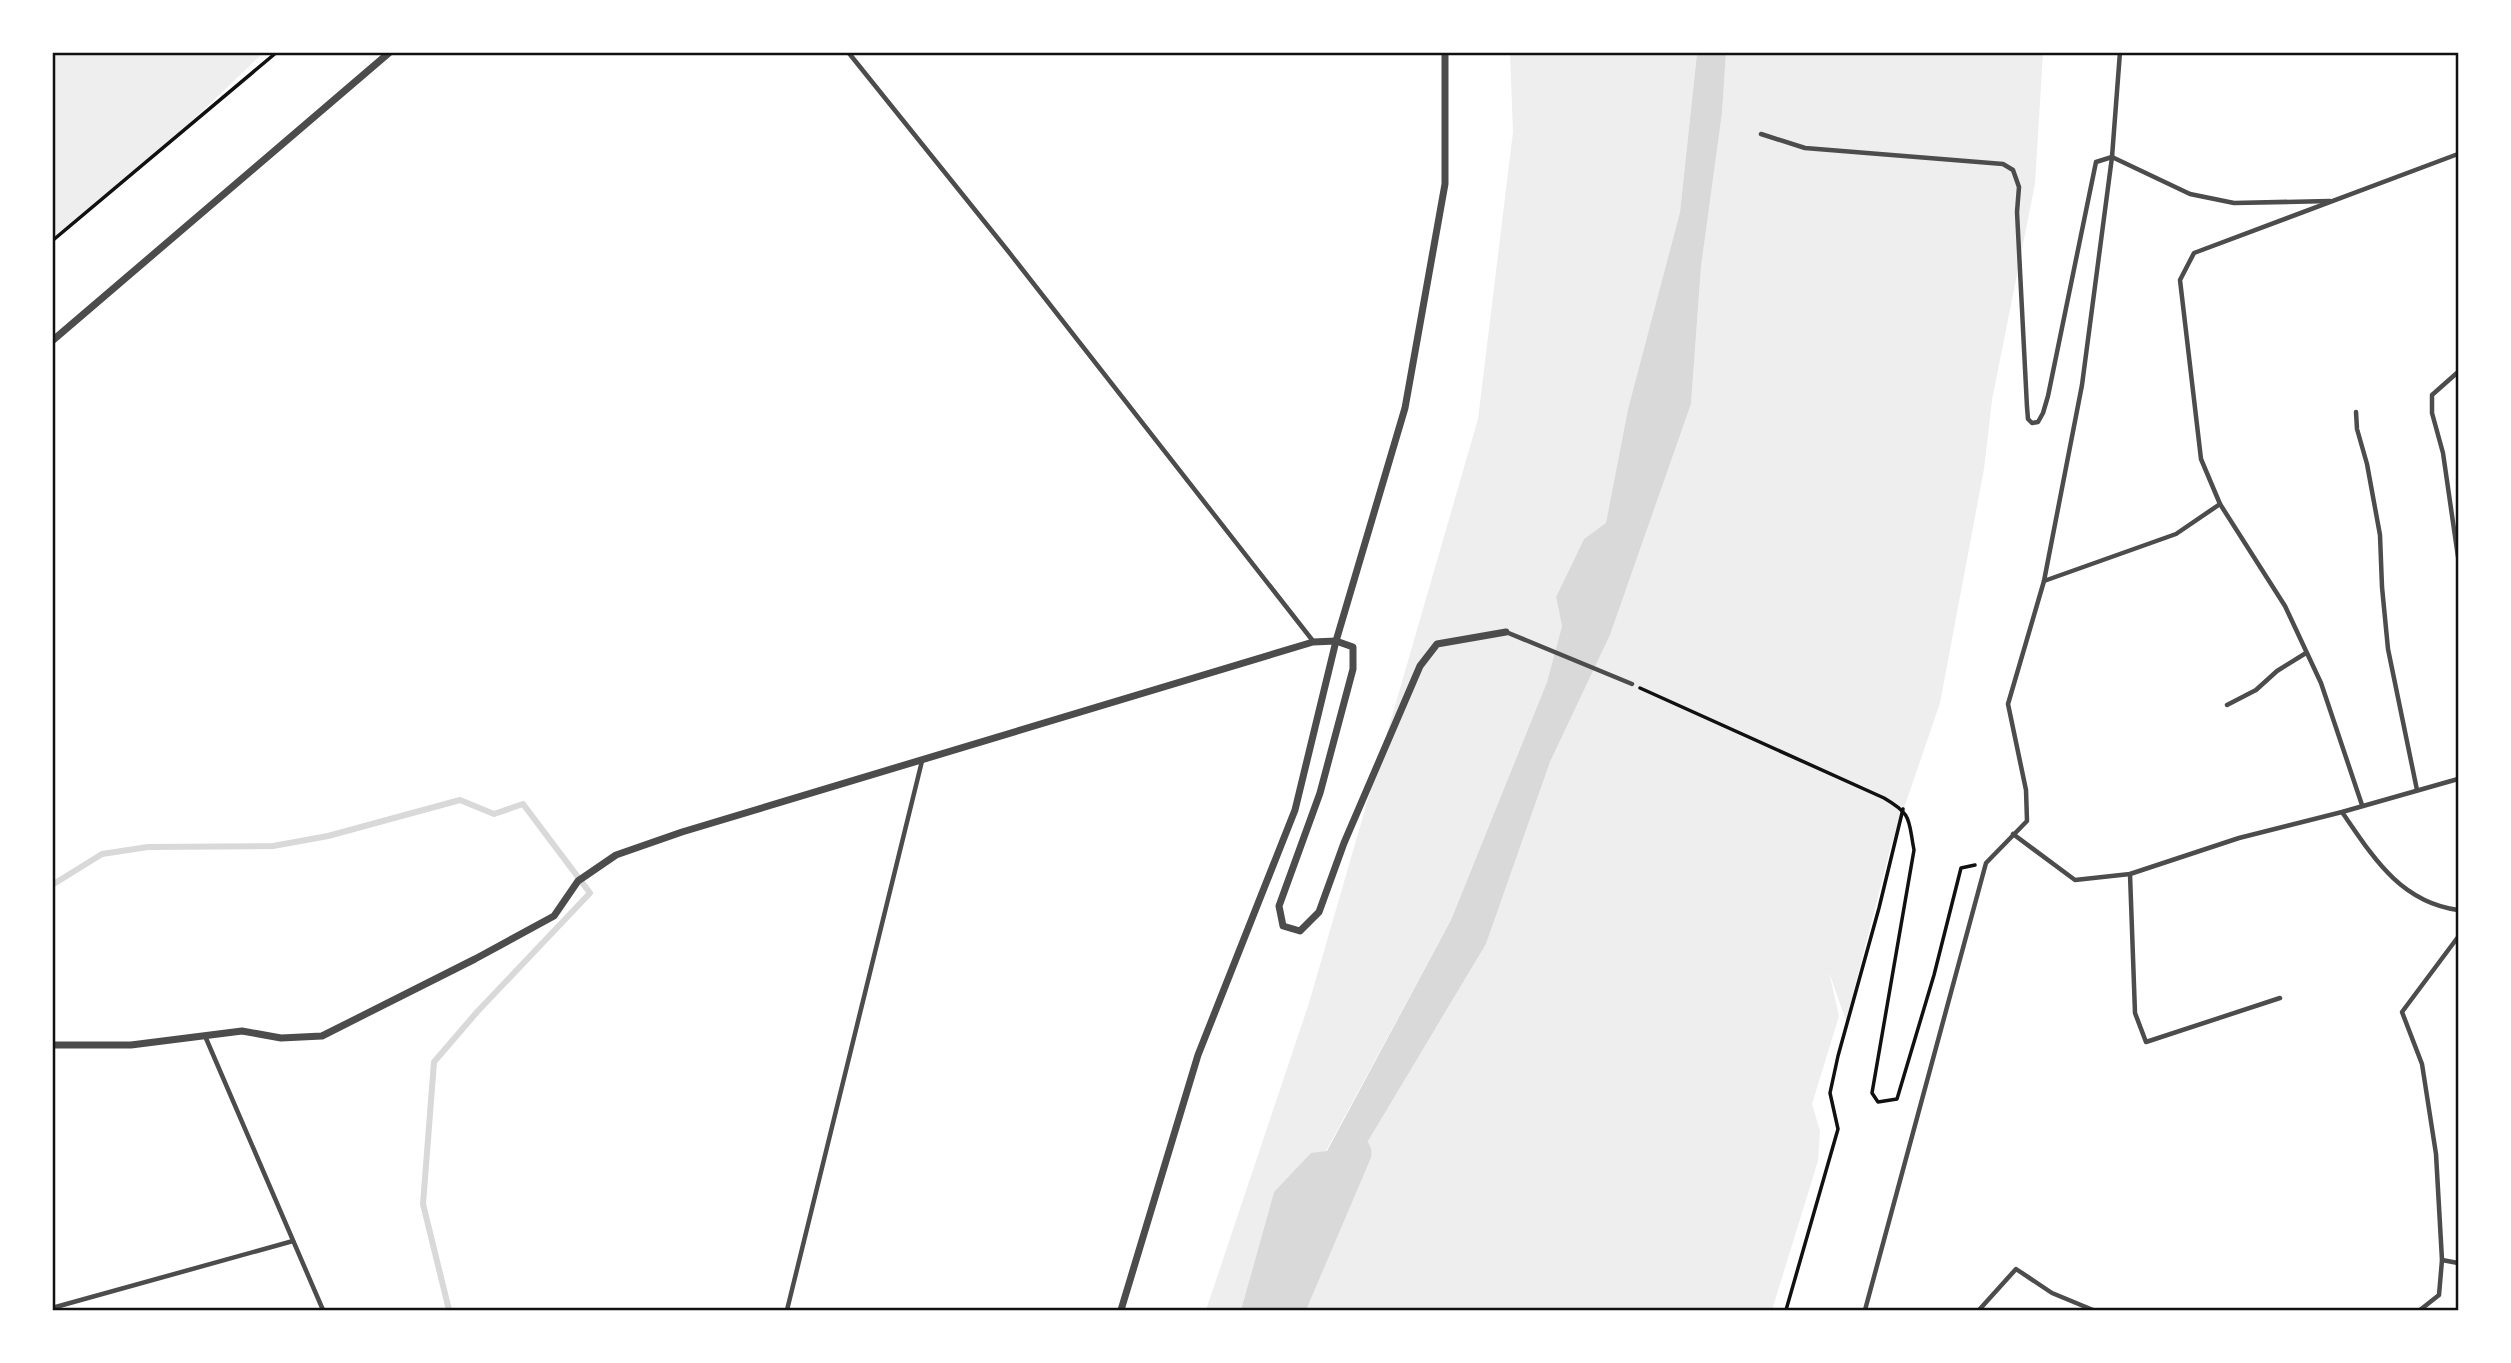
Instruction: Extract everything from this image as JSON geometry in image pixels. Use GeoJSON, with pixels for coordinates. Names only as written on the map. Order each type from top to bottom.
{"type":"FeatureCollection","features":[{"type":"Feature","properties":{"kind":"street"},"geometry":{"type":"LineString","coordinates":[[52,341],[390,52]]}},
{"type":"Feature","properties":{"kind":"street"},"geometry":{"type":"LineString","coordinates":[[1121,1311],[1198,1055],[1295,810],[1336,641],[1405,408],[1445,184],[1445,52]]}},
{"type":"Feature","properties":{"kind":"street"},"geometry":{"type":"LineString","coordinates":[[52,1045],[131,1045],[242,1031],[281,1038],[322,1036],[464,965],[554,916],[578,881],[616,855],[682,832],[1313,642],[1336,641],[1353,648],[1353,669],[1320,793],[1279,906],[1283,926],[1300,931],[1319,912],[1344,843],[1420,666],[1437,644],[1506,632]]}},
{"type":"Feature","properties":{"kind":"lane"},"geometry":{"type":"LineString","coordinates":[[848,52],[1008,251],[1313,642]]}},
{"type":"Feature","properties":{"kind":"lane"},"geometry":{"type":"LineString","coordinates":[[1865,1311],[1986,863],[2027,821],[2026,801],[2008,704],[2044,581],[2082,385],[2112,157],[2120,52]]}},
{"type":"Feature","properties":{"kind":"lane"},"geometry":{"type":"LineString","coordinates":[[1761,134],[1805,148],[2003,164],[2013,170],[2019,187],[2017,212],[2026,407],[2028,419],[2032,423],[2038,422],[2049,396],[2096,162],[2112,157],[2190,194],[2234,203],[2330,201]]}},
{"type":"Feature","properties":{"kind":"lane"},"geometry":{"type":"LineString","coordinates":[[2362,805],[2321,683],[2285,606],[2220,504],[2201,459],[2180,280],[2194,253],[2459,154]]}},
{"type":"Feature","properties":{"kind":"lane"},"geometry":{"type":"LineString","coordinates":[[2459,372],[2432,395],[2431,413],[2443,453],[2459,557]]}},
{"type":"Feature","properties":{"kind":"lane"},"geometry":{"type":"LineString","coordinates":[[2356,412],[2357,429],[2367,464],[2380,535],[2388,649],[2417,790]]}},
{"type":"Feature","properties":{"kind":"lane"},"geometry":{"type":"LineString","coordinates":[[2044,581],[2176,534],[2220,504]]}},
{"type":"Feature","properties":{"kind":"lane"},"geometry":{"type":"LineString","coordinates":[[1506,632],[1632,684]]}},
{"type":"Feature","properties":{"kind":"lane"},"geometry":{"type":"LineString","coordinates":[[2227,705],[2256,690],[2277,671],[2306,653]]}},
{"type":"Feature","properties":{"kind":"lane"},"geometry":{"type":"LineString","coordinates":[[787,1311],[922,760]]}},
{"type":"Feature","properties":{"kind":"lane"},"geometry":{"type":"LineString","coordinates":[[2014,834],[2076,880],[2130,874],[2239,838],[2459,779]]}},
{"type":"Feature","properties":{"kind":"lane"},"geometry":{"type":"LineString","coordinates":[[2342,812],[2373,856],[2389,875],[2408,891],[2428,903],[2459,910]]}},
{"type":"Feature","properties":{"kind":"lane"},"geometry":{"type":"LineString","coordinates":[[2130,874],[2135,1013],[2146,1042],[2280,998]]}},
{"type":"Feature","properties":{"kind":"lane"},"geometry":{"type":"LineString","coordinates":[[2420,1311],[2438,1295],[2442,1260],[2436,1154],[2422,1064],[2402,1012],[2459,937]]}},
{"type":"Feature","properties":{"kind":"lane"},"geometry":{"type":"LineString","coordinates":[[205,1036],[323,1311]]}},
{"type":"Feature","properties":{"kind":"lane"},"geometry":{"type":"LineString","coordinates":[[52,1308],[293,1241]]}},
{"type":"Feature","properties":{"kind":"lane"},"geometry":{"type":"LineString","coordinates":[[2442,1260],[2459,1264]]}},
{"type":"Feature","properties":{"kind":"lane"},"geometry":{"type":"LineString","coordinates":[[1979,1311],[2016,1269],[2052,1293],[2093,1311]]}},
{"type":"Feature","properties":{"kind":"path"},"geometry":{"type":"LineString","coordinates":[[52,241],[277,52]]}},
{"type":"Feature","properties":{"kind":"path"},"geometry":{"type":"LineString","coordinates":[[1632,684],[1884,798],[1907,814],[1914,850],[1872,1093],[1878,1102],[1897,1099],[1934,975],[1961,868],[1986,863]]}},
{"type":"Feature","properties":{"kind":"path"},"geometry":{"type":"LineString","coordinates":[[1786,1311],[1838,1129],[1830,1093],[1903,809]]}},
{"type":"Feature","properties":{"kind":"shaded area"},"geometry":{"type":"Polygon","coordinates":[[[53,53],[263,53],[174,138],[53,239],[53,53]]]}},
{"type":"Feature","properties":{"kind":"shaded area"},"geometry":{"type":"Polygon","coordinates":[[[1510,53],[1697,53],[1680,212],[1628,409],[1606,524],[1584,539],[1556,597],[1562,626],[1547,682],[1451,920],[1326,1151],[1274,1192],[1241,1310],[1206,1310],[1309,1003],[1478,419],[1513,132],[1510,53]]]}},
{"type":"Feature","properties":{"kind":"shaded area"},"geometry":{"type":"Polygon","coordinates":[[[1697,53],[1726,53],[1722,113],[1701,267],[1691,404],[1610,635],[1550,762],[1486,944],[1319,1223],[1286,1310],[1241,1310],[1274,1192],[1311,1153],[1327,1151],[1451,920],[1547,682],[1562,626],[1556,597],[1584,539],[1606,523],[1628,409],[1680,212],[1697,53]]]}},
{"type":"Feature","properties":{"kind":"shaded area"},"geometry":{"type":"Polygon","coordinates":[[[1726,53],[2043,53],[2035,184],[1992,400],[1984,469],[1940,703],[1891,846],[1846,1021],[1829,972],[1839,1016],[1812,1104],[1820,1131],[1818,1161],[1772,1310],[1286,1310],[1319,1223],[1486,944],[1550,762],[1610,635],[1691,404],[1701,267],[1722,113],[1726,53]]]}},
{"type":"Feature","properties":{"kind":"waterway"},"geometry":{"type":"LineString","coordinates":[[52,885],[102,854],[148,847],[273,846],[328,836],[460,800],[494,814],[523,804],[590,893],[477,1012],[434,1062],[423,1204],[449,1310]]}},
{"type":"Feature","properties":{"kind":"waterway"},"geometry":{"type":"LineString","coordinates":[[1287,1310],[1354,1153]]}}]}
